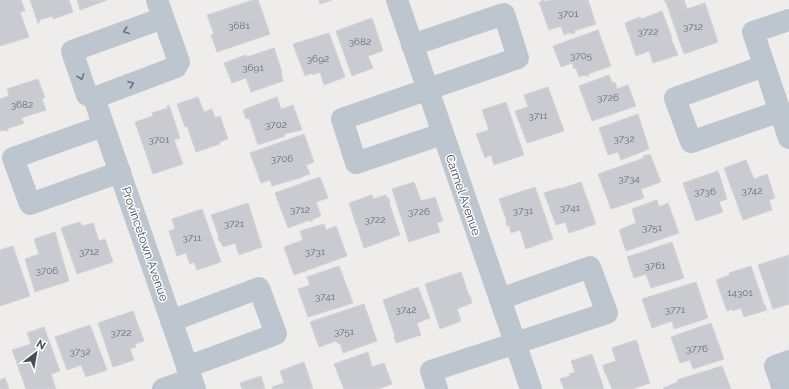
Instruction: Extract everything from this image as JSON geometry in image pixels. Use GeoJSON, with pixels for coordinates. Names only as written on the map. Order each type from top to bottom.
{"type":"FeatureCollection","features":[{"type":"Feature","properties":{"kind":"street","name":"Carmel Avenue"},"geometry":{"type":"LineString","coordinates":[[397,0],[500,299],[529,389]]}},
{"type":"Feature","properties":{"kind":"street","name":"Provincetown Avenue"},"geometry":{"type":"LineString","coordinates":[[160,9],[179,62],[176,67],[94,98],[87,95],[72,51],[160,9]]}},
{"type":"Feature","properties":{"kind":"street"},"geometry":{"type":"LineString","coordinates":[[412,45],[504,14],[518,58],[342,119],[356,163],[442,134]]}},
{"type":"Feature","properties":{"kind":"street"},"geometry":{"type":"LineString","coordinates":[[789,20],[753,32],[789,138]]}},
{"type":"Feature","properties":{"kind":"street"},"geometry":{"type":"LineString","coordinates":[[764,66],[675,98],[691,142],[780,110]]}},
{"type":"Feature","properties":{"kind":"street","name":"Provincetown Avenue"},"geometry":{"type":"LineString","coordinates":[[94,98],[191,378]]}},
{"type":"Feature","properties":{"kind":"street"},"geometry":{"type":"LineString","coordinates":[[103,126],[13,158],[30,204],[120,172]]}},
{"type":"Feature","properties":{"kind":"street"},"geometry":{"type":"LineString","coordinates":[[437,389],[431,371],[606,313],[590,267],[500,299]]}},
{"type":"Feature","properties":{"kind":"street"},"geometry":{"type":"LineString","coordinates":[[163,389],[191,378],[276,334],[259,288],[171,321]]}},
{"type":"Feature","properties":{"kind":"street"},"geometry":{"type":"LineString","coordinates":[[782,364],[783,389]]}},
{"type":"Feature","properties":{"kind":"building"},"geometry":{"type":"Polygon","coordinates":[[[0,0],[21,0],[25,11],[20,12],[29,37],[0,46],[0,0]]]}},
{"type":"Feature","properties":{"kind":"building"},"geometry":{"type":"Polygon","coordinates":[[[30,0],[69,0],[73,12],[53,19],[53,16],[39,20],[40,22],[38,23],[30,0]]]}},
{"type":"Feature","properties":{"kind":"building"},"geometry":{"type":"Polygon","coordinates":[[[77,0],[107,0],[80,10],[77,0]]]}},
{"type":"Feature","properties":{"kind":"building"},"geometry":{"type":"Polygon","coordinates":[[[253,0],[258,0],[270,34],[217,52],[211,35],[214,34],[207,15],[253,0]]]}},
{"type":"Feature","properties":{"kind":"building"},"geometry":{"type":"Polygon","coordinates":[[[319,0],[332,0],[320,4],[319,0]]]}},
{"type":"Feature","properties":{"kind":"building"},"geometry":{"type":"Polygon","coordinates":[[[544,0],[545,2],[550,0],[588,0],[596,24],[574,31],[575,33],[571,34],[571,32],[564,35],[561,26],[549,30],[539,2],[544,0]]]}},
{"type":"Feature","properties":{"kind":"building"},"geometry":{"type":"Polygon","coordinates":[[[664,0],[684,0],[687,9],[705,3],[718,42],[684,54],[664,0]]]}},
{"type":"Feature","properties":{"kind":"building"},"geometry":{"type":"Polygon","coordinates":[[[662,11],[678,55],[653,63],[649,51],[636,56],[625,23],[662,11]]]}},
{"type":"Feature","properties":{"kind":"building"},"geometry":{"type":"Polygon","coordinates":[[[372,18],[383,51],[368,56],[373,68],[352,76],[336,31],[372,18]]]}},
{"type":"Feature","properties":{"kind":"building"},"geometry":{"type":"Polygon","coordinates":[[[598,30],[611,66],[588,74],[589,76],[585,75],[579,77],[576,68],[574,69],[572,63],[561,67],[553,46],[598,30]]]}},
{"type":"Feature","properties":{"kind":"building"},"geometry":{"type":"Polygon","coordinates":[[[329,33],[345,77],[324,85],[320,72],[305,76],[293,44],[329,33]]]}},
{"type":"Feature","properties":{"kind":"building"},"geometry":{"type":"Polygon","coordinates":[[[274,48],[282,72],[283,81],[251,92],[246,78],[232,83],[224,63],[246,55],[247,57],[274,48]]]}},
{"type":"Feature","properties":{"kind":"building"},"geometry":{"type":"Polygon","coordinates":[[[609,75],[612,83],[615,82],[617,89],[628,85],[636,106],[592,121],[579,86],[609,75]]]}},
{"type":"Feature","properties":{"kind":"building"},"geometry":{"type":"Polygon","coordinates":[[[38,79],[45,98],[42,99],[46,110],[21,118],[24,123],[7,129],[8,131],[0,131],[0,99],[9,96],[7,89],[38,79]]]}},
{"type":"Feature","properties":{"kind":"building"},"geometry":{"type":"Polygon","coordinates":[[[548,87],[564,131],[527,143],[515,111],[528,107],[524,95],[548,87]]]}},
{"type":"Feature","properties":{"kind":"building"},"geometry":{"type":"Polygon","coordinates":[[[198,97],[204,112],[212,109],[215,118],[220,116],[228,139],[219,142],[220,144],[196,152],[187,126],[185,127],[177,104],[198,97]]]}},
{"type":"Feature","properties":{"kind":"building"},"geometry":{"type":"Polygon","coordinates":[[[277,97],[281,109],[293,105],[302,130],[284,134],[285,136],[258,145],[249,118],[246,119],[243,110],[277,97]]]}},
{"type":"Feature","properties":{"kind":"building"},"geometry":{"type":"Polygon","coordinates":[[[506,102],[524,155],[494,165],[491,155],[485,158],[476,134],[489,130],[482,110],[506,102]]]}},
{"type":"Feature","properties":{"kind":"building"},"geometry":{"type":"Polygon","coordinates":[[[169,105],[180,138],[174,140],[183,164],[153,174],[135,122],[153,116],[152,113],[168,108],[167,106],[169,105]]]}},
{"type":"Feature","properties":{"kind":"building"},"geometry":{"type":"Polygon","coordinates":[[[638,114],[649,149],[621,160],[618,152],[608,155],[599,128],[638,114]]]}},
{"type":"Feature","properties":{"kind":"building"},"geometry":{"type":"Polygon","coordinates":[[[304,134],[314,162],[306,165],[310,174],[272,186],[270,180],[261,183],[250,153],[304,134]]]}},
{"type":"Feature","properties":{"kind":"building"},"geometry":{"type":"Polygon","coordinates":[[[650,154],[661,182],[641,189],[644,198],[611,209],[598,174],[644,158],[643,156],[650,154]]]}},
{"type":"Feature","properties":{"kind":"building"},"geometry":{"type":"Polygon","coordinates":[[[746,160],[754,179],[767,174],[775,198],[769,200],[772,210],[743,220],[724,168],[746,160]]]}},
{"type":"Feature","properties":{"kind":"building"},"geometry":{"type":"Polygon","coordinates":[[[718,171],[727,199],[719,202],[723,212],[696,221],[683,183],[718,171]]]}},
{"type":"Feature","properties":{"kind":"building"},"geometry":{"type":"Polygon","coordinates":[[[320,177],[328,198],[316,202],[321,216],[310,222],[310,220],[288,228],[275,193],[320,177]]]}},
{"type":"Feature","properties":{"kind":"building"},"geometry":{"type":"Polygon","coordinates":[[[414,182],[421,201],[435,197],[443,221],[437,223],[440,232],[409,242],[392,189],[414,182]]]}},
{"type":"Feature","properties":{"kind":"building"},"geometry":{"type":"Polygon","coordinates":[[[581,182],[596,224],[569,233],[565,222],[556,225],[544,193],[581,182]]]}},
{"type":"Feature","properties":{"kind":"building"},"geometry":{"type":"Polygon","coordinates":[[[535,187],[553,239],[526,249],[520,230],[511,233],[509,225],[507,226],[499,199],[535,187]]]}},
{"type":"Feature","properties":{"kind":"building"},"geometry":{"type":"Polygon","coordinates":[[[372,195],[373,199],[386,195],[387,199],[389,198],[389,203],[400,235],[364,248],[349,203],[372,195]]]}},
{"type":"Feature","properties":{"kind":"building"},"geometry":{"type":"Polygon","coordinates":[[[657,200],[659,207],[668,203],[679,233],[626,251],[619,230],[636,223],[632,209],[657,200]]]}},
{"type":"Feature","properties":{"kind":"building"},"geometry":{"type":"Polygon","coordinates":[[[248,203],[262,247],[239,255],[235,243],[223,247],[219,241],[211,215],[248,203]]]}},
{"type":"Feature","properties":{"kind":"building"},"geometry":{"type":"Polygon","coordinates":[[[202,209],[221,262],[197,270],[194,262],[190,264],[186,253],[177,256],[169,231],[175,229],[172,219],[202,209]]]}},
{"type":"Feature","properties":{"kind":"building"},"geometry":{"type":"Polygon","coordinates":[[[80,222],[82,226],[93,223],[99,241],[105,239],[113,262],[77,274],[61,228],[80,222]]]}},
{"type":"Feature","properties":{"kind":"building"},"geometry":{"type":"Polygon","coordinates":[[[324,224],[326,230],[336,226],[347,256],[294,275],[284,247],[303,240],[300,231],[324,224]]]}},
{"type":"Feature","properties":{"kind":"building"},"geometry":{"type":"Polygon","coordinates":[[[55,232],[69,281],[35,292],[25,259],[39,254],[34,239],[55,232]]]}},
{"type":"Feature","properties":{"kind":"building"},"geometry":{"type":"Polygon","coordinates":[[[672,242],[684,278],[651,288],[646,274],[634,278],[627,257],[672,242]]]}},
{"type":"Feature","properties":{"kind":"building"},"geometry":{"type":"Polygon","coordinates":[[[13,246],[30,296],[0,306],[0,250],[13,246]]]}},
{"type":"Feature","properties":{"kind":"building"},"geometry":{"type":"Polygon","coordinates":[[[789,255],[789,304],[773,309],[758,265],[789,255]]]}},
{"type":"Feature","properties":{"kind":"building"},"geometry":{"type":"Polygon","coordinates":[[[339,266],[353,303],[308,317],[298,289],[310,285],[307,277],[339,266]]]}},
{"type":"Feature","properties":{"kind":"building"},"geometry":{"type":"Polygon","coordinates":[[[751,266],[767,310],[744,317],[741,308],[733,311],[732,309],[727,311],[716,280],[730,275],[729,273],[751,266]]]}},
{"type":"Feature","properties":{"kind":"building"},"geometry":{"type":"Polygon","coordinates":[[[461,272],[472,303],[457,309],[461,321],[440,329],[425,284],[461,272]]]}},
{"type":"Feature","properties":{"kind":"building"},"geometry":{"type":"Polygon","coordinates":[[[696,282],[708,318],[674,329],[672,321],[652,328],[642,299],[696,282]]]}},
{"type":"Feature","properties":{"kind":"building"},"geometry":{"type":"Polygon","coordinates":[[[418,287],[430,318],[417,323],[421,335],[396,343],[383,300],[418,287]]]}},
{"type":"Feature","properties":{"kind":"building"},"geometry":{"type":"Polygon","coordinates":[[[364,304],[377,341],[343,353],[340,343],[338,344],[336,341],[319,347],[310,322],[364,304]]]}},
{"type":"Feature","properties":{"kind":"building"},"geometry":{"type":"Polygon","coordinates":[[[133,311],[144,341],[135,344],[136,347],[130,349],[134,360],[113,367],[98,323],[133,311]]]}},
{"type":"Feature","properties":{"kind":"building"},"geometry":{"type":"Polygon","coordinates":[[[711,323],[724,359],[693,369],[690,360],[680,363],[671,337],[711,323]]]}},
{"type":"Feature","properties":{"kind":"building"},"geometry":{"type":"Polygon","coordinates":[[[90,325],[107,370],[86,377],[81,365],[67,370],[55,337],[90,325]]]}},
{"type":"Feature","properties":{"kind":"building"},"geometry":{"type":"Polygon","coordinates":[[[44,327],[60,371],[51,374],[56,389],[26,389],[12,350],[31,344],[27,333],[44,327]]]}},
{"type":"Feature","properties":{"kind":"building"},"geometry":{"type":"Polygon","coordinates":[[[636,340],[650,383],[632,389],[612,389],[605,374],[603,365],[616,361],[612,348],[636,340]]]}},
{"type":"Feature","properties":{"kind":"building"},"geometry":{"type":"Polygon","coordinates":[[[368,352],[372,367],[384,363],[392,384],[378,389],[344,389],[334,364],[368,352]]]}},
{"type":"Feature","properties":{"kind":"building"},"geometry":{"type":"Polygon","coordinates":[[[592,354],[604,389],[564,389],[560,379],[570,376],[569,374],[575,372],[571,361],[592,354]]]}},
{"type":"Feature","properties":{"kind":"building"},"geometry":{"type":"Polygon","coordinates":[[[304,362],[313,389],[273,389],[272,387],[284,383],[280,371],[304,362]]]}},
{"type":"Feature","properties":{"kind":"building"},"geometry":{"type":"Polygon","coordinates":[[[722,366],[731,389],[663,388],[678,382],[677,380],[722,366]]]}},
{"type":"Feature","properties":{"kind":"building"},"geometry":{"type":"Polygon","coordinates":[[[261,376],[265,389],[242,389],[240,383],[261,376]]]}},
{"type":"Feature","properties":{"kind":"building"},"geometry":{"type":"Polygon","coordinates":[[[5,378],[9,389],[0,389],[0,380],[5,378]]]}}]}
